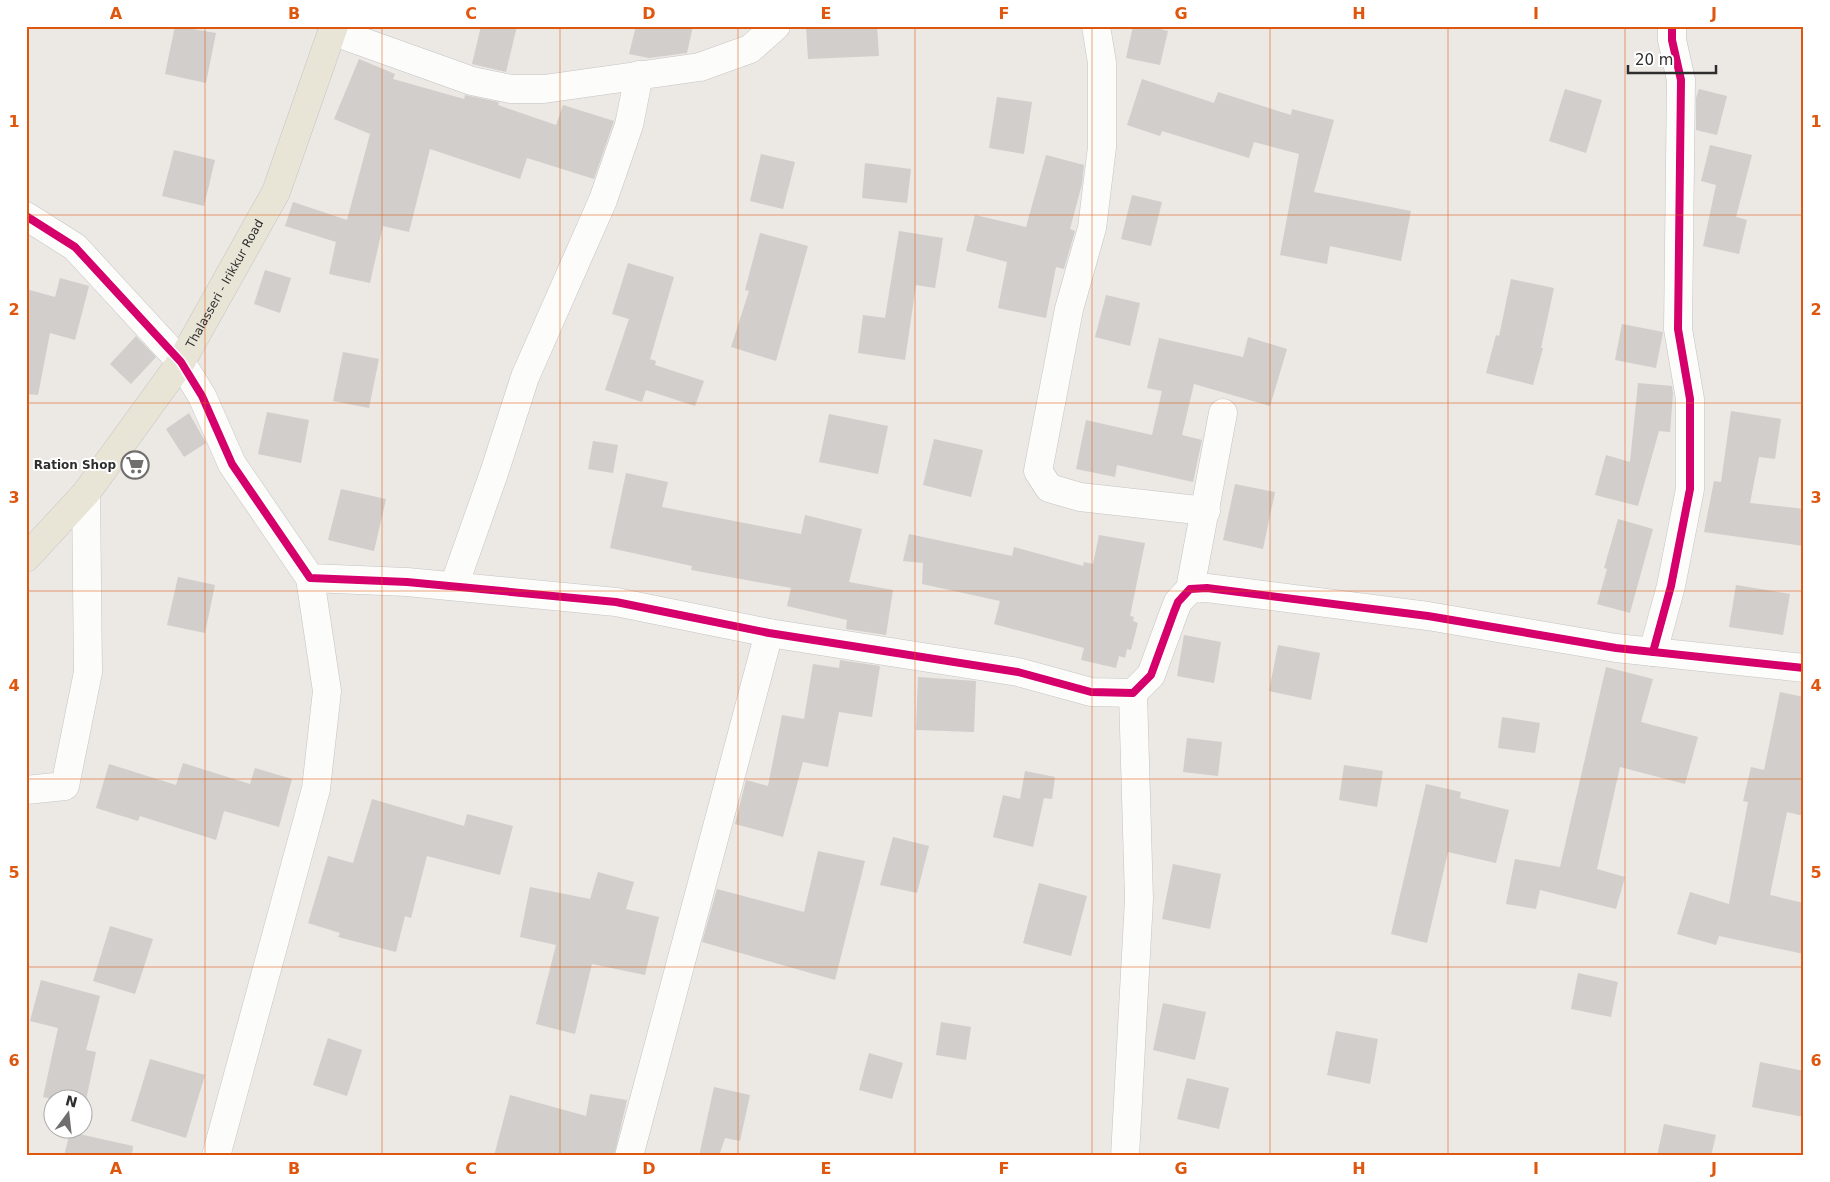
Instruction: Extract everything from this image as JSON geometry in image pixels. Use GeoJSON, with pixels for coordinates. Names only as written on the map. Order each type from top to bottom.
{"type":"FeatureCollection","features":[{"type":"Feature","properties":{"kind":"main road","name":"Thalasseri - Irikkur Road"},"geometry":{"type":"LineString","coordinates":[[26,558],[86,493],[181,362],[276,192],[332,29]]}},
{"type":"Feature","properties":{"kind":"street"},"geometry":{"type":"LineString","coordinates":[[332,29],[472,81],[511,88],[544,89],[700,67],[750,49],[776,26]]}},
{"type":"Feature","properties":{"kind":"street"},"geometry":{"type":"LineString","coordinates":[[1096,26],[1102,63],[1102,147],[1092,228],[1069,309],[1038,471],[1049,488],[1080,497],[1206,511]]}},
{"type":"Feature","properties":{"kind":"street"},"geometry":{"type":"LineString","coordinates":[[1653,652],[1671,586],[1690,489],[1690,400],[1678,329],[1680,80],[1672,40],[1672,26]]}},
{"type":"Feature","properties":{"kind":"street"},"geometry":{"type":"LineString","coordinates":[[454,586],[494,473],[525,377],[603,200],[629,125],[639,75]]}},
{"type":"Feature","properties":{"kind":"street"},"geometry":{"type":"LineString","coordinates":[[26,216],[75,248],[181,362],[202,396],[232,464],[310,578],[327,691],[316,789],[216,1156]]}},
{"type":"Feature","properties":{"kind":"street"},"geometry":{"type":"LineString","coordinates":[[310,578],[454,586],[616,602],[769,633],[1018,672],[1091,692],[1133,693],[1151,675],[1178,602],[1190,589],[1223,412]]}},
{"type":"Feature","properties":{"kind":"street"},"geometry":{"type":"LineString","coordinates":[[26,790],[65,786],[88,672],[86,493]]}},
{"type":"Feature","properties":{"kind":"street"},"geometry":{"type":"LineString","coordinates":[[1190,589],[1207,588],[1428,616],[1653,652],[1804,668]]}},
{"type":"Feature","properties":{"kind":"street"},"geometry":{"type":"LineString","coordinates":[[629,1156],[769,633]]}},
{"type":"Feature","properties":{"kind":"street"},"geometry":{"type":"LineString","coordinates":[[1125,1156],[1139,899],[1133,693]]}},
{"type":"Feature","properties":{"kind":"building"},"geometry":{"type":"Polygon","coordinates":[[[175,26],[216,33],[206,83],[165,74],[175,26]]]}},
{"type":"Feature","properties":{"kind":"building"},"geometry":{"type":"Polygon","coordinates":[[[481,26],[517,26],[506,72],[472,64],[481,26]]]}},
{"type":"Feature","properties":{"kind":"building"},"geometry":{"type":"Polygon","coordinates":[[[636,26],[693,26],[687,53],[649,58],[629,54],[636,26]]]}},
{"type":"Feature","properties":{"kind":"building"},"geometry":{"type":"Polygon","coordinates":[[[806,26],[877,26],[879,56],[808,59],[806,26]]]}},
{"type":"Feature","properties":{"kind":"building"},"geometry":{"type":"Polygon","coordinates":[[[1133,26],[1148,26],[1168,31],[1160,65],[1126,58],[1133,26]]]}},
{"type":"Feature","properties":{"kind":"building"},"geometry":{"type":"Polygon","coordinates":[[[359,59],[395,74],[393,79],[464,99],[465,95],[499,102],[498,105],[556,125],[563,105],[614,121],[594,179],[527,158],[520,179],[430,149],[409,232],[383,226],[370,283],[329,274],[336,242],[285,226],[293,202],[347,220],[370,134],[334,119],[359,59]]]}},
{"type":"Feature","properties":{"kind":"building"},"geometry":{"type":"Polygon","coordinates":[[[1142,79],[1214,103],[1218,92],[1291,115],[1292,109],[1334,120],[1314,192],[1411,211],[1401,261],[1330,246],[1327,264],[1280,255],[1299,154],[1254,142],[1249,158],[1162,131],[1160,136],[1127,125],[1142,79]]]}},
{"type":"Feature","properties":{"kind":"building"},"geometry":{"type":"Polygon","coordinates":[[[1565,89],[1602,100],[1586,153],[1549,141],[1565,89]]]}},
{"type":"Feature","properties":{"kind":"building"},"geometry":{"type":"Polygon","coordinates":[[[1699,89],[1727,96],[1717,135],[1696,130],[1696,98],[1699,89]]]}},
{"type":"Feature","properties":{"kind":"building"},"geometry":{"type":"Polygon","coordinates":[[[997,97],[1032,102],[1024,154],[989,148],[997,97]]]}},
{"type":"Feature","properties":{"kind":"building"},"geometry":{"type":"Polygon","coordinates":[[[1710,145],[1752,155],[1736,217],[1747,220],[1739,254],[1703,246],[1716,185],[1701,181],[1710,145]]]}},
{"type":"Feature","properties":{"kind":"building"},"geometry":{"type":"Polygon","coordinates":[[[174,150],[215,160],[204,206],[162,196],[174,150]]]}},
{"type":"Feature","properties":{"kind":"building"},"geometry":{"type":"Polygon","coordinates":[[[761,154],[795,162],[783,209],[750,201],[761,154]]]}},
{"type":"Feature","properties":{"kind":"building"},"geometry":{"type":"Polygon","coordinates":[[[1046,155],[1084,165],[1082,184],[1070,229],[1075,231],[1064,269],[1056,267],[1046,318],[998,308],[1007,262],[966,251],[975,215],[1026,227],[1046,155]]]}},
{"type":"Feature","properties":{"kind":"building"},"geometry":{"type":"Polygon","coordinates":[[[865,163],[911,169],[907,203],[862,198],[865,163]]]}},
{"type":"Feature","properties":{"kind":"building"},"geometry":{"type":"Polygon","coordinates":[[[1132,195],[1162,202],[1151,246],[1121,239],[1132,195]]]}},
{"type":"Feature","properties":{"kind":"building"},"geometry":{"type":"Polygon","coordinates":[[[899,231],[943,238],[935,288],[916,285],[905,360],[858,353],[863,315],[885,318],[899,231]]]}},
{"type":"Feature","properties":{"kind":"building"},"geometry":{"type":"Polygon","coordinates":[[[760,233],[808,246],[776,361],[731,347],[749,291],[745,290],[760,233]]]}},
{"type":"Feature","properties":{"kind":"building"},"geometry":{"type":"Polygon","coordinates":[[[628,263],[674,277],[650,359],[656,361],[655,365],[704,381],[695,406],[646,390],[642,402],[605,390],[629,319],[612,314],[628,263]]]}},
{"type":"Feature","properties":{"kind":"building"},"geometry":{"type":"Polygon","coordinates":[[[265,270],[291,278],[280,313],[254,304],[265,270]]]}},
{"type":"Feature","properties":{"kind":"building"},"geometry":{"type":"Polygon","coordinates":[[[60,278],[89,286],[75,340],[50,333],[38,395],[26,394],[26,289],[55,297],[60,278]]]}},
{"type":"Feature","properties":{"kind":"building"},"geometry":{"type":"Polygon","coordinates":[[[1511,279],[1554,288],[1541,348],[1543,348],[1533,385],[1486,373],[1496,335],[1499,336],[1511,279]]]}},
{"type":"Feature","properties":{"kind":"building"},"geometry":{"type":"Polygon","coordinates":[[[1106,295],[1140,303],[1130,346],[1095,337],[1106,295]]]}},
{"type":"Feature","properties":{"kind":"building"},"geometry":{"type":"Polygon","coordinates":[[[1622,324],[1663,332],[1656,368],[1615,360],[1622,324]]]}},
{"type":"Feature","properties":{"kind":"building"},"geometry":{"type":"Polygon","coordinates":[[[136,336],[156,357],[131,384],[110,364],[136,336]]]}},
{"type":"Feature","properties":{"kind":"building"},"geometry":{"type":"Polygon","coordinates":[[[1248,337],[1287,349],[1270,406],[1194,384],[1182,435],[1202,440],[1193,482],[1117,465],[1115,477],[1076,469],[1086,420],[1152,435],[1162,391],[1147,388],[1159,338],[1243,357],[1248,337]]]}},
{"type":"Feature","properties":{"kind":"building"},"geometry":{"type":"Polygon","coordinates":[[[343,352],[379,359],[369,408],[333,401],[343,352]]]}},
{"type":"Feature","properties":{"kind":"building"},"geometry":{"type":"Polygon","coordinates":[[[1638,383],[1672,386],[1673,394],[1670,432],[1659,431],[1638,506],[1595,495],[1606,455],[1630,462],[1638,383]]]}},
{"type":"Feature","properties":{"kind":"building"},"geometry":{"type":"Polygon","coordinates":[[[1731,411],[1781,419],[1775,459],[1759,457],[1750,503],[1804,509],[1804,546],[1704,532],[1714,481],[1721,482],[1731,411]]]}},
{"type":"Feature","properties":{"kind":"building"},"geometry":{"type":"Polygon","coordinates":[[[267,412],[309,420],[301,463],[258,454],[267,412]]]}},
{"type":"Feature","properties":{"kind":"building"},"geometry":{"type":"Polygon","coordinates":[[[189,413],[206,443],[184,457],[166,429],[189,413]]]}},
{"type":"Feature","properties":{"kind":"building"},"geometry":{"type":"Polygon","coordinates":[[[829,414],[888,426],[878,474],[819,462],[829,414]]]}},
{"type":"Feature","properties":{"kind":"building"},"geometry":{"type":"Polygon","coordinates":[[[934,439],[983,450],[971,497],[923,485],[934,439]]]}},
{"type":"Feature","properties":{"kind":"building"},"geometry":{"type":"Polygon","coordinates":[[[593,441],[618,445],[613,473],[588,469],[593,441]]]}},
{"type":"Feature","properties":{"kind":"building"},"geometry":{"type":"Polygon","coordinates":[[[626,473],[668,482],[662,507],[801,534],[805,515],[862,529],[849,582],[893,590],[886,635],[846,629],[847,620],[787,606],[791,588],[691,570],[692,566],[610,548],[626,473]]]}},
{"type":"Feature","properties":{"kind":"building"},"geometry":{"type":"Polygon","coordinates":[[[1235,484],[1275,492],[1263,549],[1223,540],[1235,484]]]}},
{"type":"Feature","properties":{"kind":"building"},"geometry":{"type":"Polygon","coordinates":[[[341,489],[386,499],[374,551],[328,540],[341,489]]]}},
{"type":"Feature","properties":{"kind":"building"},"geometry":{"type":"Polygon","coordinates":[[[1618,519],[1653,529],[1630,613],[1597,604],[1607,569],[1604,568],[1618,519]]]}},
{"type":"Feature","properties":{"kind":"building"},"geometry":{"type":"Polygon","coordinates":[[[909,534],[1012,556],[1014,547],[1083,566],[1084,562],[1093,564],[1099,535],[1145,543],[1130,616],[1134,617],[1133,621],[1138,623],[1131,650],[1127,649],[1125,658],[1119,656],[1116,668],[1081,660],[1084,648],[994,624],[1000,601],[922,584],[923,563],[903,561],[909,534]]]}},
{"type":"Feature","properties":{"kind":"building"},"geometry":{"type":"Polygon","coordinates":[[[178,577],[215,585],[205,633],[167,625],[178,577]]]}},
{"type":"Feature","properties":{"kind":"building"},"geometry":{"type":"Polygon","coordinates":[[[1736,585],[1790,594],[1783,635],[1729,627],[1736,585]]]}},
{"type":"Feature","properties":{"kind":"building"},"geometry":{"type":"Polygon","coordinates":[[[1184,635],[1221,642],[1214,683],[1177,676],[1184,635]]]}},
{"type":"Feature","properties":{"kind":"building"},"geometry":{"type":"Polygon","coordinates":[[[1278,645],[1320,653],[1311,700],[1269,691],[1278,645]]]}},
{"type":"Feature","properties":{"kind":"building"},"geometry":{"type":"Polygon","coordinates":[[[840,660],[880,666],[872,717],[839,712],[828,767],[803,762],[783,837],[735,824],[746,780],[768,786],[782,715],[804,719],[813,664],[839,668],[840,660]]]}},
{"type":"Feature","properties":{"kind":"building"},"geometry":{"type":"Polygon","coordinates":[[[1606,667],[1653,679],[1641,722],[1698,737],[1685,784],[1620,767],[1597,869],[1625,877],[1616,909],[1540,890],[1536,909],[1506,904],[1515,859],[1560,867],[1606,667]]]}},
{"type":"Feature","properties":{"kind":"building"},"geometry":{"type":"Polygon","coordinates":[[[918,677],[976,681],[974,732],[916,730],[918,677]]]}},
{"type":"Feature","properties":{"kind":"building"},"geometry":{"type":"Polygon","coordinates":[[[1780,692],[1804,697],[1804,816],[1787,812],[1770,895],[1804,903],[1804,954],[1719,936],[1716,945],[1677,934],[1690,892],[1729,904],[1748,802],[1743,801],[1751,767],[1764,770],[1780,692]]]}},
{"type":"Feature","properties":{"kind":"building"},"geometry":{"type":"Polygon","coordinates":[[[1502,717],[1540,723],[1535,753],[1498,748],[1502,717]]]}},
{"type":"Feature","properties":{"kind":"building"},"geometry":{"type":"Polygon","coordinates":[[[1187,738],[1222,742],[1218,776],[1183,772],[1187,738]]]}},
{"type":"Feature","properties":{"kind":"building"},"geometry":{"type":"Polygon","coordinates":[[[183,763],[250,784],[255,768],[292,779],[279,827],[224,811],[216,840],[140,816],[138,821],[96,808],[109,764],[176,785],[183,763]]]}},
{"type":"Feature","properties":{"kind":"building"},"geometry":{"type":"Polygon","coordinates":[[[1344,765],[1383,771],[1377,807],[1339,800],[1344,765]]]}},
{"type":"Feature","properties":{"kind":"building"},"geometry":{"type":"Polygon","coordinates":[[[1025,771],[1055,777],[1052,799],[1044,798],[1033,847],[993,837],[1003,795],[1020,799],[1025,771]]]}},
{"type":"Feature","properties":{"kind":"building"},"geometry":{"type":"Polygon","coordinates":[[[1426,784],[1461,792],[1460,798],[1509,810],[1496,863],[1448,852],[1427,943],[1391,934],[1426,784]]]}},
{"type":"Feature","properties":{"kind":"building"},"geometry":{"type":"Polygon","coordinates":[[[372,799],[464,826],[467,814],[513,826],[500,875],[427,856],[411,918],[405,916],[396,952],[338,937],[340,933],[308,923],[328,856],[353,863],[372,799]]]}},
{"type":"Feature","properties":{"kind":"building"},"geometry":{"type":"Polygon","coordinates":[[[893,837],[929,846],[917,893],[880,885],[893,837]]]}},
{"type":"Feature","properties":{"kind":"building"},"geometry":{"type":"Polygon","coordinates":[[[818,851],[865,861],[835,980],[702,942],[717,889],[804,912],[818,851]]]}},
{"type":"Feature","properties":{"kind":"building"},"geometry":{"type":"Polygon","coordinates":[[[1173,864],[1221,874],[1210,929],[1162,919],[1173,864]]]}},
{"type":"Feature","properties":{"kind":"building"},"geometry":{"type":"Polygon","coordinates":[[[598,872],[634,882],[626,909],[659,917],[645,975],[592,964],[575,1034],[536,1024],[556,945],[520,937],[530,887],[590,899],[598,872]]]}},
{"type":"Feature","properties":{"kind":"building"},"geometry":{"type":"Polygon","coordinates":[[[1039,883],[1087,896],[1071,956],[1023,943],[1039,883]]]}},
{"type":"Feature","properties":{"kind":"building"},"geometry":{"type":"Polygon","coordinates":[[[110,926],[153,939],[135,994],[93,981],[110,926]]]}},
{"type":"Feature","properties":{"kind":"building"},"geometry":{"type":"Polygon","coordinates":[[[1578,973],[1618,982],[1611,1017],[1571,1009],[1578,973]]]}},
{"type":"Feature","properties":{"kind":"building"},"geometry":{"type":"Polygon","coordinates":[[[41,980],[100,996],[86,1050],[96,1052],[88,1090],[45,1090],[58,1028],[30,1021],[41,980]]]}},
{"type":"Feature","properties":{"kind":"building"},"geometry":{"type":"Polygon","coordinates":[[[1163,1003],[1206,1012],[1195,1060],[1153,1050],[1163,1003]]]}},
{"type":"Feature","properties":{"kind":"building"},"geometry":{"type":"Polygon","coordinates":[[[941,1022],[971,1027],[966,1060],[936,1055],[941,1022]]]}},
{"type":"Feature","properties":{"kind":"building"},"geometry":{"type":"Polygon","coordinates":[[[1336,1031],[1378,1039],[1370,1084],[1327,1075],[1336,1031]]]}},
{"type":"Feature","properties":{"kind":"building"},"geometry":{"type":"Polygon","coordinates":[[[328,1038],[362,1050],[347,1096],[313,1085],[328,1038]]]}},
{"type":"Feature","properties":{"kind":"building"},"geometry":{"type":"Polygon","coordinates":[[[869,1053],[903,1063],[892,1099],[859,1090],[869,1053]]]}},
{"type":"Feature","properties":{"kind":"building"},"geometry":{"type":"Polygon","coordinates":[[[150,1059],[205,1075],[186,1138],[131,1121],[150,1059]]]}},
{"type":"Feature","properties":{"kind":"building"},"geometry":{"type":"Polygon","coordinates":[[[1760,1062],[1804,1071],[1804,1117],[1752,1107],[1760,1062]]]}},
{"type":"Feature","properties":{"kind":"building"},"geometry":{"type":"Polygon","coordinates":[[[1187,1078],[1229,1088],[1219,1129],[1177,1119],[1187,1078]]]}},
{"type":"Feature","properties":{"kind":"building"},"geometry":{"type":"Polygon","coordinates":[[[714,1087],[750,1095],[740,1141],[725,1138],[719,1156],[699,1156],[714,1087]]]}},
{"type":"Feature","properties":{"kind":"building"},"geometry":{"type":"Polygon","coordinates":[[[590,1094],[627,1100],[614,1156],[494,1156],[510,1095],[586,1116],[590,1094]]]}},
{"type":"Feature","properties":{"kind":"building"},"geometry":{"type":"Polygon","coordinates":[[[1664,1124],[1716,1135],[1711,1156],[1657,1156],[1664,1124]]]}},
{"type":"Feature","properties":{"kind":"building"},"geometry":{"type":"Polygon","coordinates":[[[92,1137],[133,1146],[132,1156],[64,1156],[68,1140],[92,1140],[92,1137]]]}},
{"type":"Feature","properties":{"kind":"cycle path"},"geometry":{"type":"LineString","coordinates":[[1653,652],[1671,586],[1690,489],[1690,399],[1678,329],[1681,80],[1672,40],[1672,26]]}},
{"type":"Feature","properties":{"kind":"cycle path"},"geometry":{"type":"LineString","coordinates":[[26,216],[75,247],[181,362],[202,396],[232,464],[310,578],[407,582],[616,602],[769,633],[1018,672],[1091,692],[1133,693],[1151,675],[1178,602],[1190,589],[1207,588],[1428,616],[1616,648],[1804,668]]}},
{"type":"Feature","properties":{"kind":"place","name":"Ration Shop"},"geometry":{"type":"Point","coordinates":[135,465]}}]}
